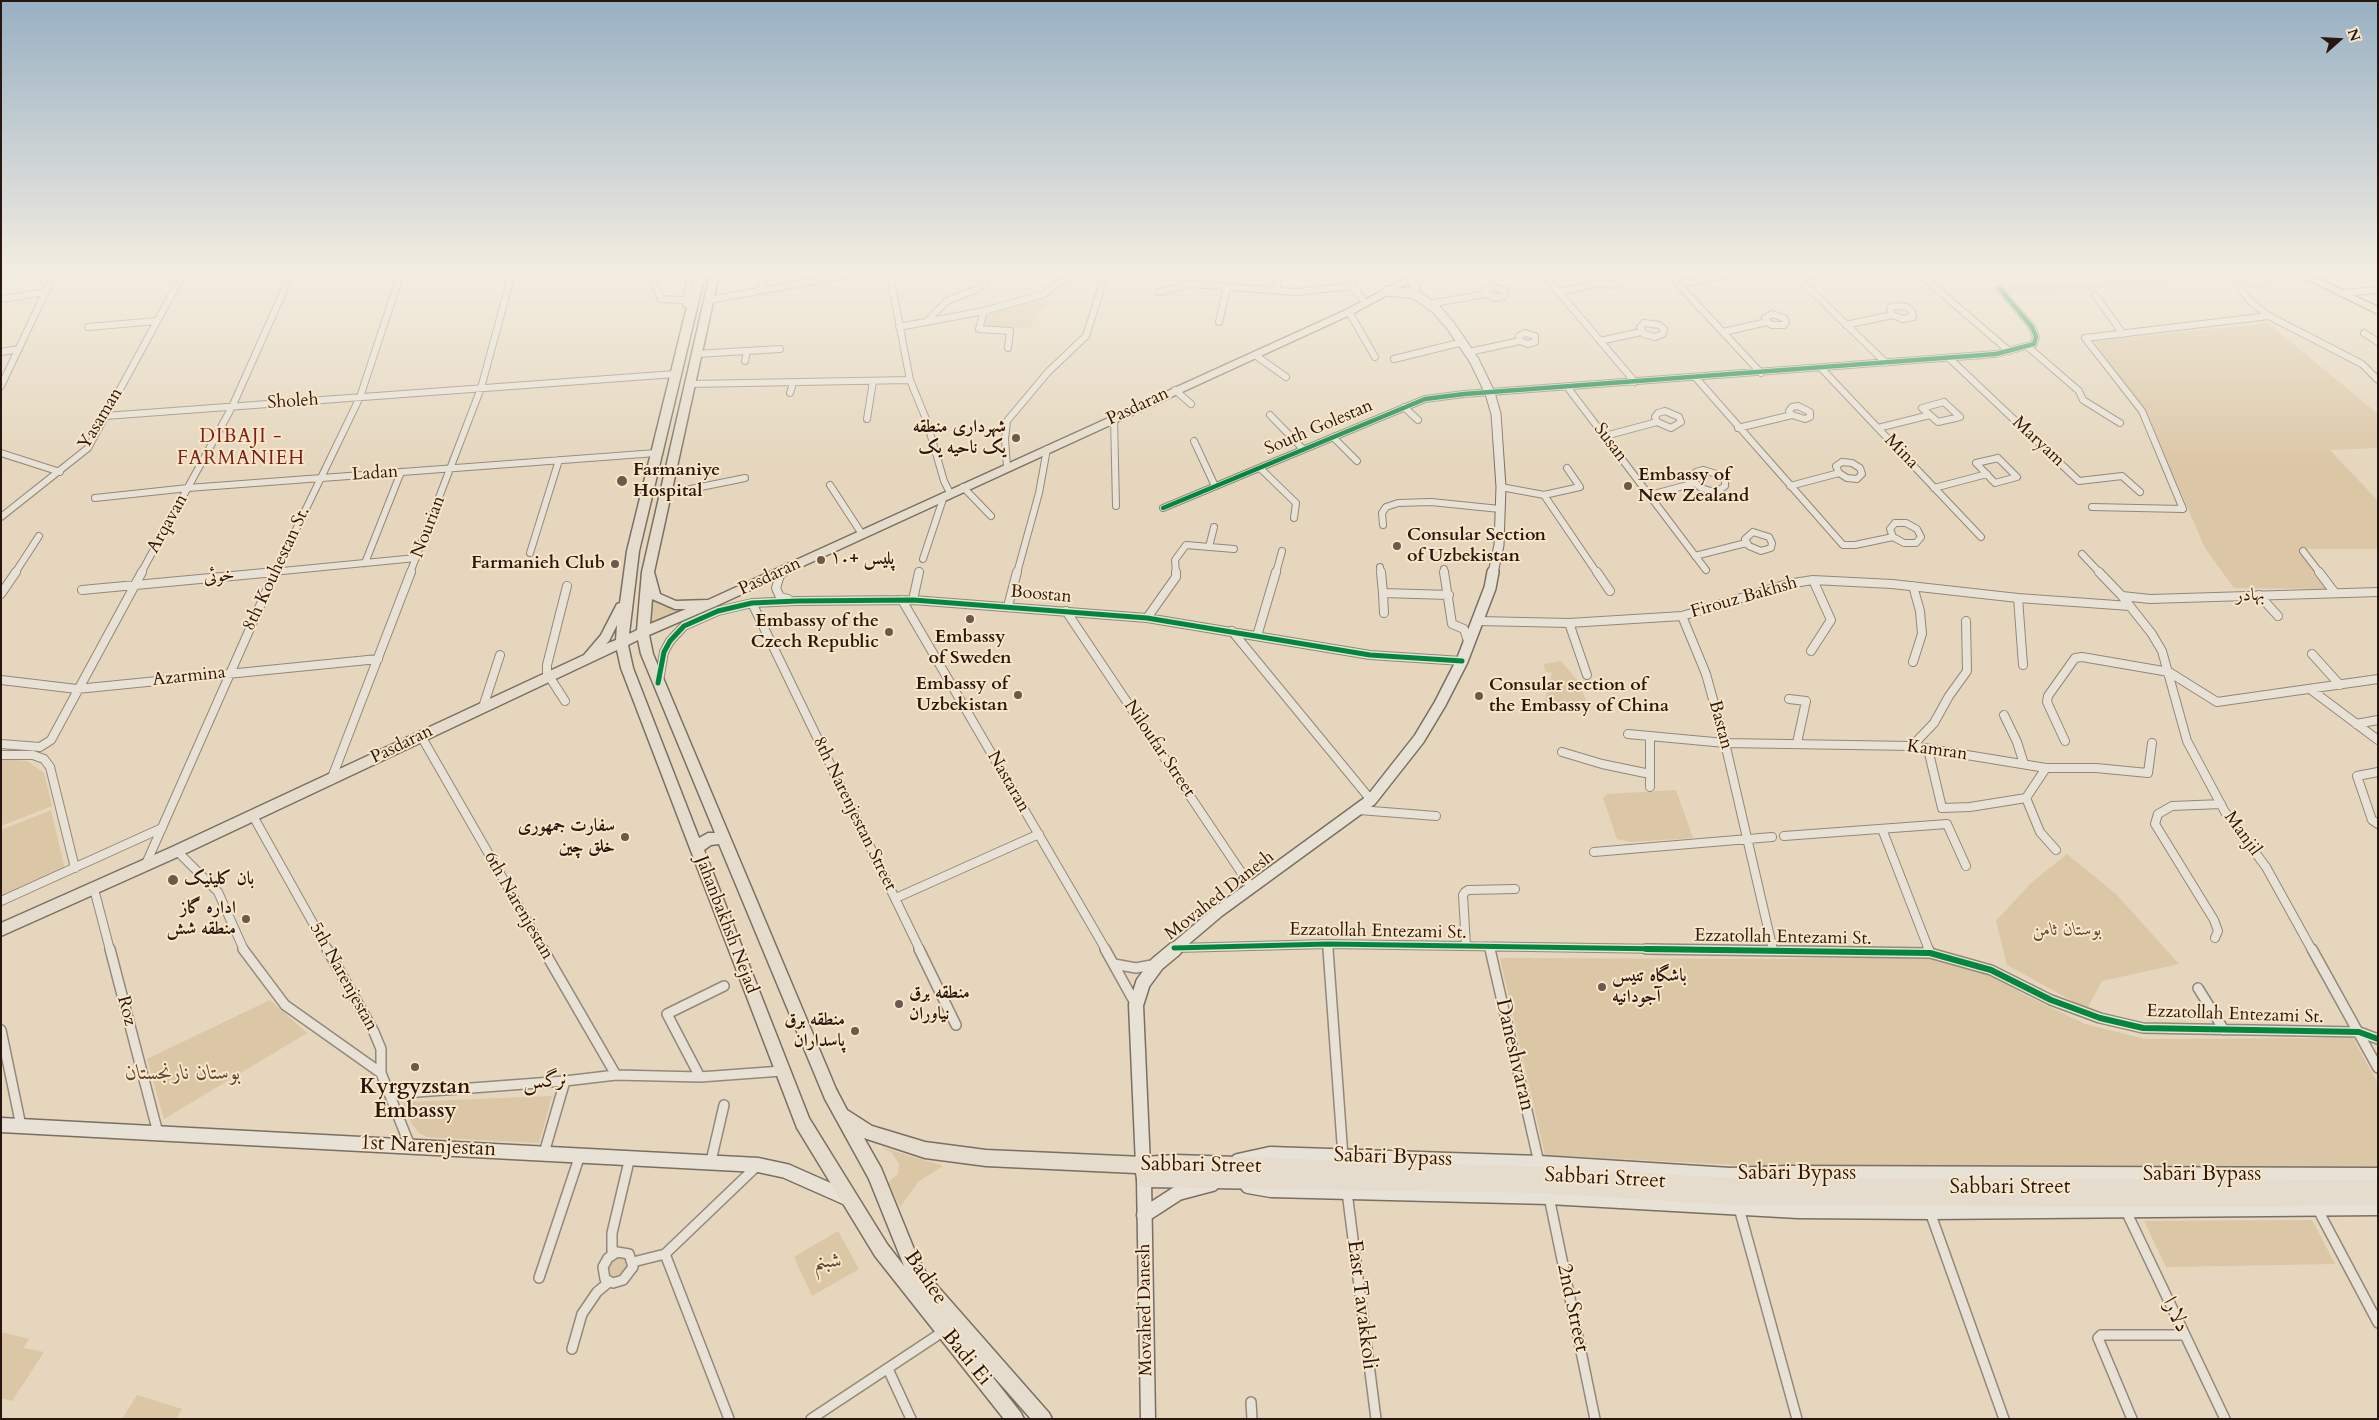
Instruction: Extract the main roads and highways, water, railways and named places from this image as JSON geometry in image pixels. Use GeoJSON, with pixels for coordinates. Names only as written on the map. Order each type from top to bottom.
{"type":"FeatureCollection","features":[{"type":"Feature","properties":{"kind":"main road"},"geometry":{"type":"LineString","coordinates":[[582,662],[606,638],[625,598],[633,551],[685,336]]}},
{"type":"Feature","properties":{"kind":"main road","name":"Jahanbakhsh Nejad"},"geometry":{"type":"LineString","coordinates":[[700,336],[688,384],[648,572],[643,633],[647,654],[658,683],[830,1094],[842,1115]]}},
{"type":"Feature","properties":{"kind":"main road","name":"Pasdaran"},"geometry":{"type":"LineString","coordinates":[[1,930],[331,780],[643,633],[1174,390],[1296,336]]}},
{"type":"Feature","properties":{"kind":"main road","name":"Movahed Danesh"},"geometry":{"type":"LineString","coordinates":[[1148,1419],[1143,1172],[1136,1005],[1144,982],[1157,964],[1174,948],[1251,887],[1360,810],[1371,800],[1419,739],[1462,662],[1496,566],[1501,487],[1496,414],[1490,393],[1479,368],[1458,336]]}},
{"type":"Feature","properties":{"kind":"main road"},"geometry":{"type":"LineString","coordinates":[[666,412],[674,417],[683,411]]}},
{"type":"Feature","properties":{"kind":"main road"},"geometry":{"type":"LineString","coordinates":[[648,572],[655,596],[661,600],[683,605],[712,603]]}},
{"type":"Feature","properties":{"kind":"main road","name":"Jahanbakhsh Nejad"},"geometry":{"type":"LineString","coordinates":[[625,598],[622,643],[627,668],[782,1071],[804,1123],[847,1198]]}},
{"type":"Feature","properties":{"kind":"main road"},"geometry":{"type":"LineString","coordinates":[[696,848],[708,839],[723,838]]}},
{"type":"Feature","properties":{"kind":"main road","name":"Sabbari Street"},"geometry":{"type":"LineString","coordinates":[[842,1115],[867,1132],[924,1150],[986,1158],[1143,1172],[1219,1182],[1539,1185],[1736,1197],[2378,1198]]}},
{"type":"Feature","properties":{"kind":"main road","name":"Badiee"},"geometry":{"type":"LineString","coordinates":[[842,1115],[875,1174],[903,1244],[920,1279],[1043,1419]]}},
{"type":"Feature","properties":{"kind":"main road","name":"1st Narenjestan"},"geometry":{"type":"LineString","coordinates":[[1,1125],[580,1154],[758,1165],[786,1170],[847,1198]]}},
{"type":"Feature","properties":{"kind":"main road","name":"Sabāri Bypass"},"geometry":{"type":"LineString","coordinates":[[1219,1165],[1270,1154],[1538,1163],[1730,1175],[1788,1173],[2378,1175]]}},
{"type":"Feature","properties":{"kind":"main road","name":"Sabbari Street"},"geometry":{"type":"LineString","coordinates":[[1143,1172],[1176,1163],[1539,1175],[1732,1186],[2378,1188]]}},
{"type":"Feature","properties":{"kind":"main road"},"geometry":{"type":"LineString","coordinates":[[1144,1215],[1178,1193],[1219,1182]]}},
{"type":"Feature","properties":{"kind":"main road","name":"Sabāri Bypass"},"geometry":{"type":"LineString","coordinates":[[1219,1182],[1271,1190],[1549,1197],[1739,1208],[1930,1212],[2378,1208]]}},
{"type":"Feature","properties":{"kind":"main road","name":"Badi Ei"},"geometry":{"type":"LineString","coordinates":[[847,1198],[881,1250],[1016,1419]]}},
{"type":"Feature","properties":{"kind":"place","name":"شهرداری منطقه یک ناحیه یک"},"geometry":{"type":"Point","coordinates":[1016,438]}},
{"type":"Feature","properties":{"kind":"place","name":"Farmaniye Hospital"},"geometry":{"type":"Point","coordinates":[622,481]}},
{"type":"Feature","properties":{"kind":"place","name":"Embassy of New Zealand"},"geometry":{"type":"Point","coordinates":[1628,486]}},
{"type":"Feature","properties":{"kind":"place","name":"Consular Section of Uzbekistan"},"geometry":{"type":"Point","coordinates":[1397,546]}},
{"type":"Feature","properties":{"kind":"place","name":"پلیس +١٠"},"geometry":{"type":"Point","coordinates":[821,560]}},
{"type":"Feature","properties":{"kind":"place","name":"Farmanieh Club"},"geometry":{"type":"Point","coordinates":[615,564]}},
{"type":"Feature","properties":{"kind":"place","name":"Embassy of Sweden"},"geometry":{"type":"Point","coordinates":[970,619]}},
{"type":"Feature","properties":{"kind":"place","name":"Embassy of the Czech Republic"},"geometry":{"type":"Point","coordinates":[889,632]}},
{"type":"Feature","properties":{"kind":"place","name":"Embassy of Uzbekistan"},"geometry":{"type":"Point","coordinates":[1018,695]}},
{"type":"Feature","properties":{"kind":"place","name":"Consular section of the Embassy of China"},"geometry":{"type":"Point","coordinates":[1479,696]}},
{"type":"Feature","properties":{"kind":"place","name":"سفارت جمهوری خلق چین"},"geometry":{"type":"Point","coordinates":[625,837]}},
{"type":"Feature","properties":{"kind":"place","name":"بان کلینیک"},"geometry":{"type":"Point","coordinates":[173,880]}},
{"type":"Feature","properties":{"kind":"place","name":"اداره گاز منطقه شش"},"geometry":{"type":"Point","coordinates":[246,919]}},
{"type":"Feature","properties":{"kind":"place","name":"باشگاه تنیس آجودانیه"},"geometry":{"type":"Point","coordinates":[1602,987]}},
{"type":"Feature","properties":{"kind":"place","name":"منطقه برق نیاوران"},"geometry":{"type":"Point","coordinates":[899,1004]}},
{"type":"Feature","properties":{"kind":"place","name":"منطقه برق پاسداران"},"geometry":{"type":"Point","coordinates":[855,1031]}},
{"type":"Feature","properties":{"kind":"place","name":"Kyrgyzstan Embassy"},"geometry":{"type":"Point","coordinates":[415,1067]}},
{"type":"Feature","properties":{"kind":"district","name":"DIBAJI - FARMANIEH"},"geometry":{"type":"Point","coordinates":[241,449]}},
{"type":"Feature","properties":{"kind":"park label","name":"بوستان ثامن"},"geometry":{"type":"Point","coordinates":[2067,931]}},
{"type":"Feature","properties":{"kind":"park label","name":"بوستان نارنجستان"},"geometry":{"type":"Point","coordinates":[183,1074]}},
{"type":"Feature","properties":{"kind":"park label","name":"شبنم"},"geometry":{"type":"Point","coordinates":[828,1262]}}]}
